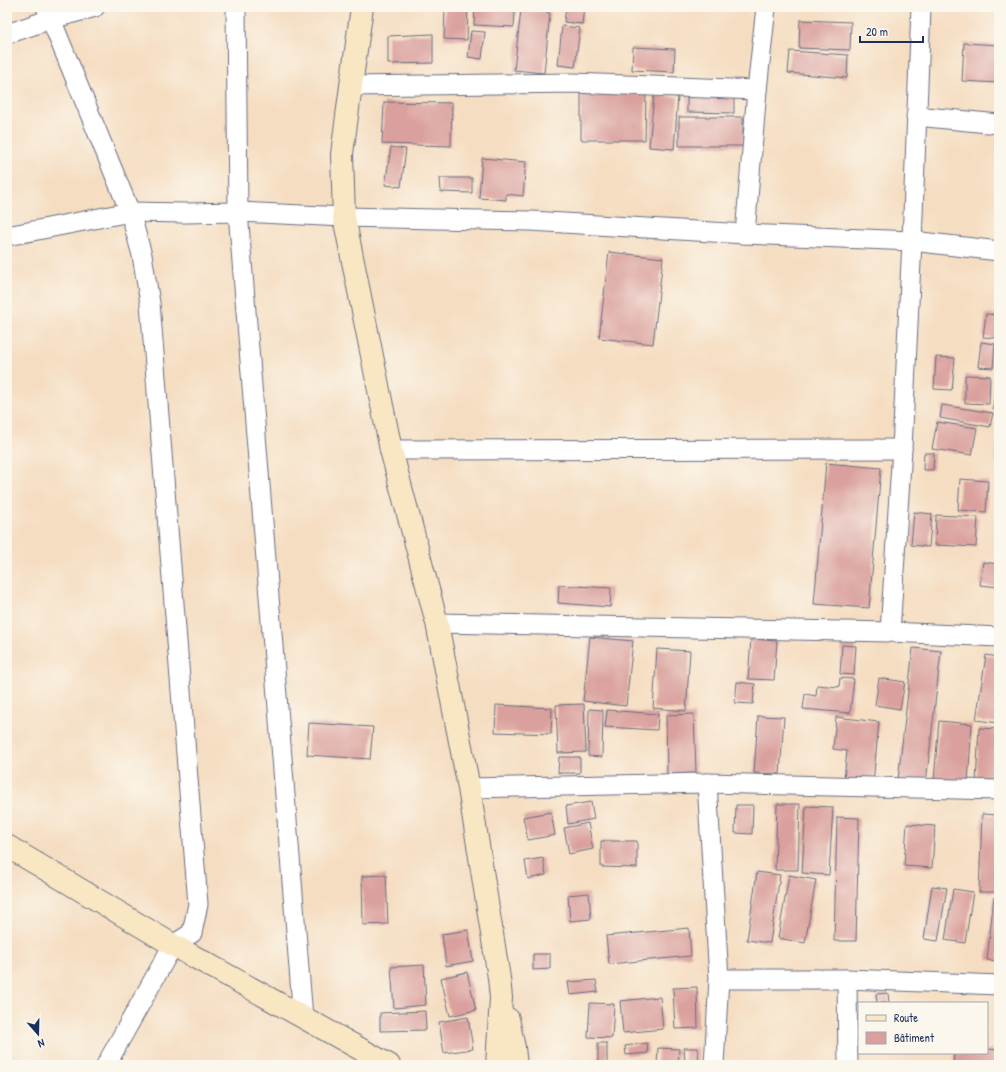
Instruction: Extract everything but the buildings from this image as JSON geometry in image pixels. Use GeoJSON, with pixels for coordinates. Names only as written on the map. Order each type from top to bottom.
{"type":"FeatureCollection","features":[{"type":"Feature","properties":{"kind":"main road"},"geometry":{"type":"LineString","coordinates":[[362,7],[342,154],[344,217],[391,450],[437,623],[469,788],[499,978],[500,998],[497,1065]]}},
{"type":"Feature","properties":{"kind":"main road"},"geometry":{"type":"LineString","coordinates":[[7,846],[173,945],[389,1065]]}},
{"type":"Feature","properties":{"kind":"main road"},"geometry":{"type":"LineString","coordinates":[[500,998],[507,1016],[512,1036],[516,1065]]}},
{"type":"Feature","properties":{"kind":"street"},"geometry":{"type":"LineString","coordinates":[[7,34],[48,13],[95,7]]}},
{"type":"Feature","properties":{"kind":"street"},"geometry":{"type":"LineString","coordinates":[[236,7],[238,212],[303,1018]]}},
{"type":"Feature","properties":{"kind":"street"},"geometry":{"type":"LineString","coordinates":[[746,234],[757,90],[766,7]]}},
{"type":"Feature","properties":{"kind":"street"},"geometry":{"type":"LineString","coordinates":[[890,632],[902,449],[921,7]]}},
{"type":"Feature","properties":{"kind":"street"},"geometry":{"type":"LineString","coordinates":[[48,13],[130,212],[142,254],[150,303],[198,904],[192,933],[173,945],[106,1065]]}},
{"type":"Feature","properties":{"kind":"street"},"geometry":{"type":"LineString","coordinates":[[351,86],[572,83],[757,90]]}},
{"type":"Feature","properties":{"kind":"street"},"geometry":{"type":"LineString","coordinates":[[916,116],[999,124]]}},
{"type":"Feature","properties":{"kind":"street"},"geometry":{"type":"LineString","coordinates":[[7,236],[130,212],[238,212],[344,217],[531,221],[746,234],[912,241],[999,251]]}},
{"type":"Feature","properties":{"kind":"street"},"geometry":{"type":"LineString","coordinates":[[391,450],[902,449]]}},
{"type":"Feature","properties":{"kind":"street"},"geometry":{"type":"LineString","coordinates":[[437,623],[890,632],[999,637]]}},
{"type":"Feature","properties":{"kind":"street"},"geometry":{"type":"LineString","coordinates":[[707,783],[720,979],[714,1065]]}},
{"type":"Feature","properties":{"kind":"street"},"geometry":{"type":"LineString","coordinates":[[469,788],[707,783],[999,790]]}},
{"type":"Feature","properties":{"kind":"street"},"geometry":{"type":"LineString","coordinates":[[720,979],[847,978],[999,985]]}},
{"type":"Feature","properties":{"kind":"street"},"geometry":{"type":"LineString","coordinates":[[847,978],[848,1065]]}}]}
